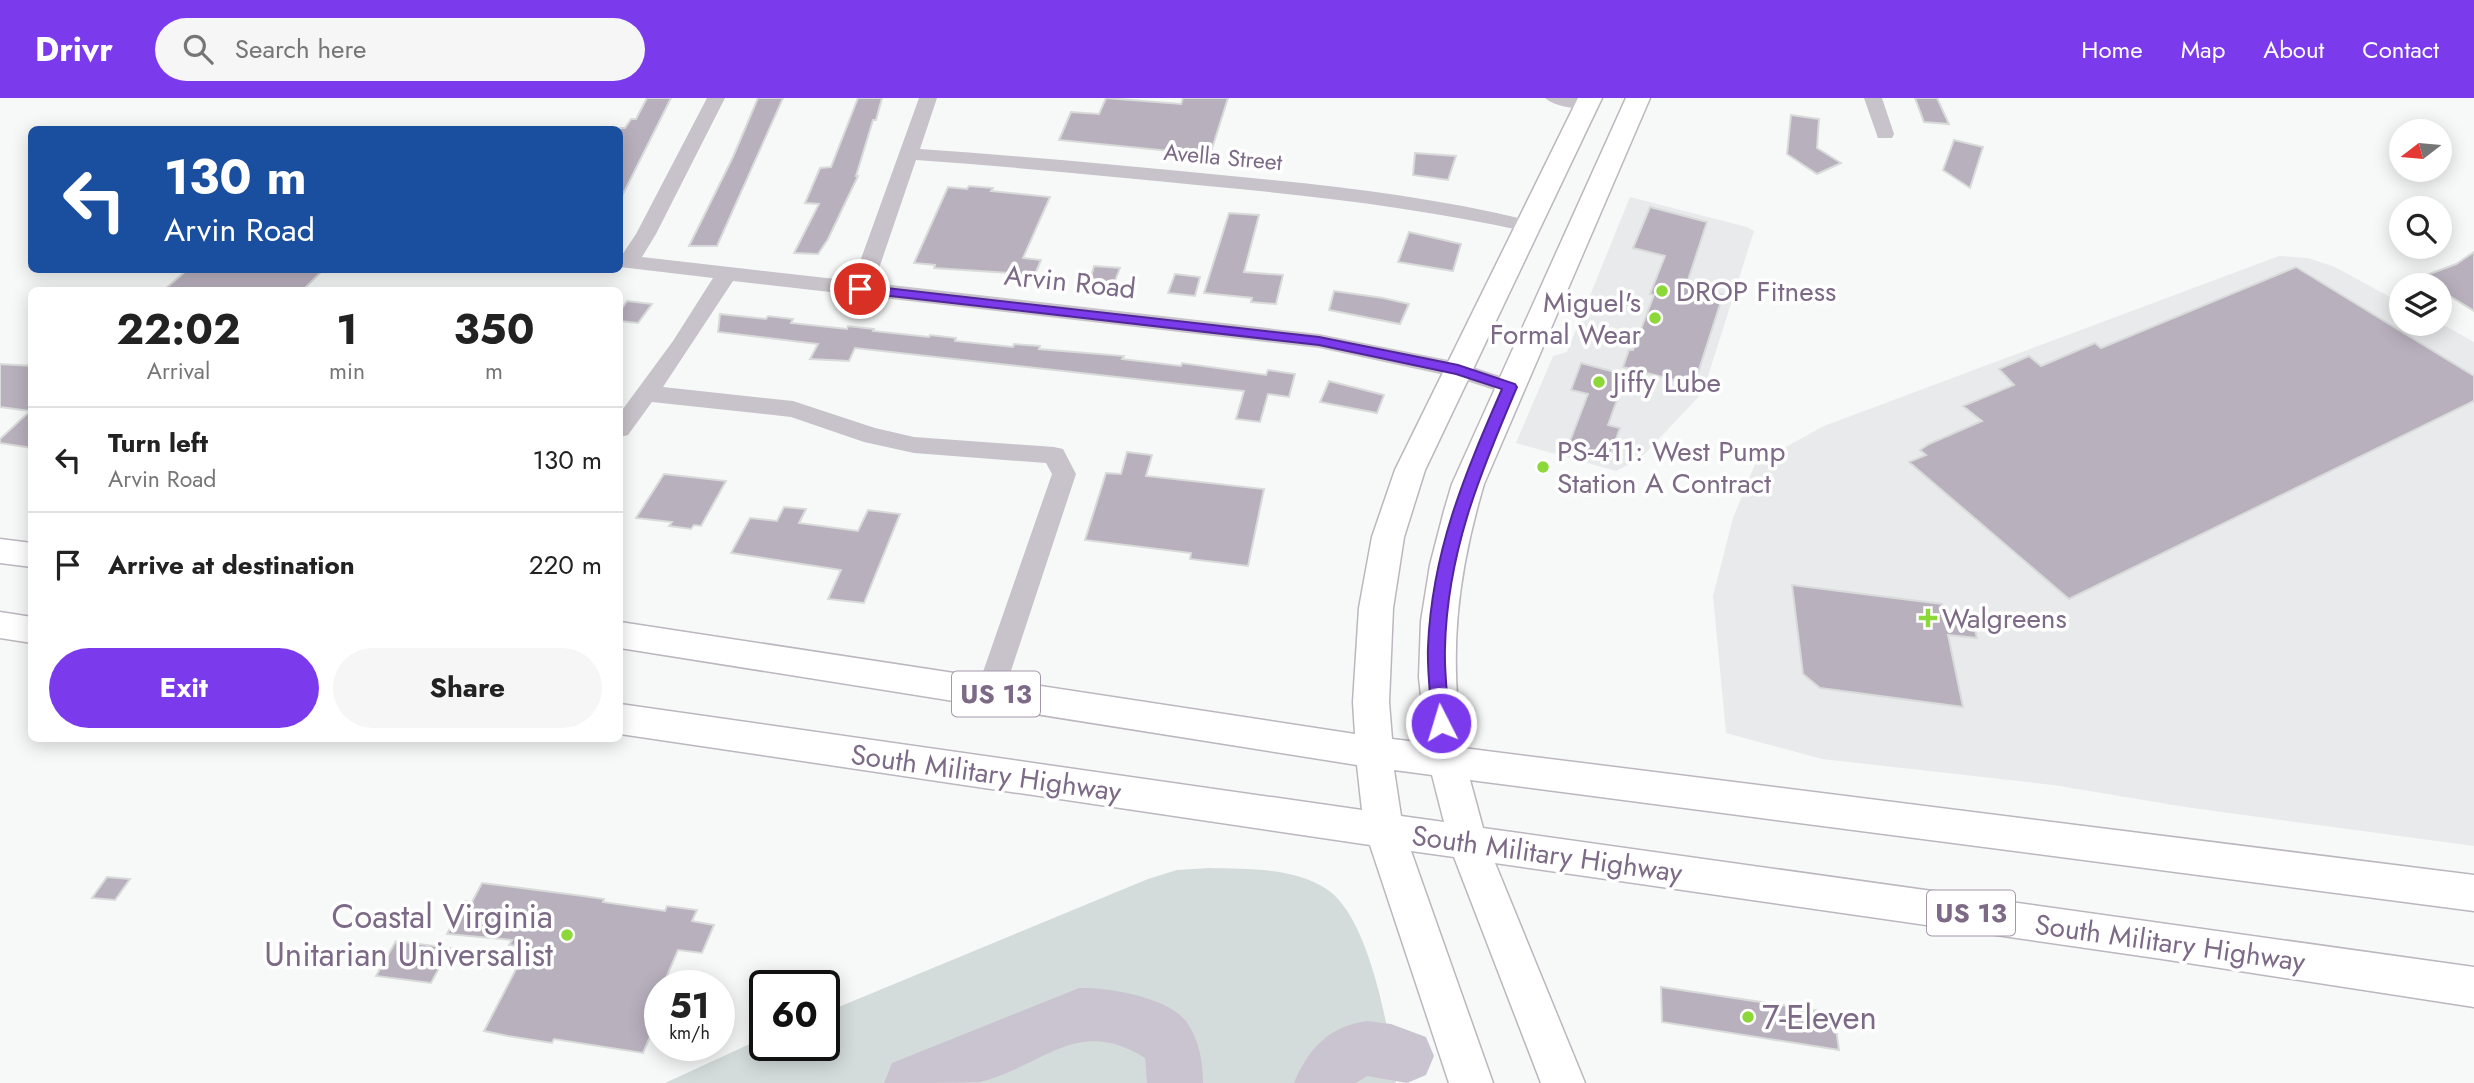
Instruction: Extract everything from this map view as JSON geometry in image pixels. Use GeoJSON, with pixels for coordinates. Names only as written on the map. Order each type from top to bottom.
{"type":"FeatureCollection","features":[{"type":"Feature","properties":{"kind":"main road"},"geometry":{"type":"LineString","coordinates":[[1563,1083],[1467,841],[1446,761],[1438,704],[1437,649],[1442,586],[1455,523],[1468,484],[1638,98]]}},
{"type":"Feature","properties":{"kind":"main road"},"geometry":{"type":"LineString","coordinates":[[1471,1083],[1413,919],[1385,831],[1378,797],[1373,751],[1372,656],[1376,608],[1385,549],[1410,470],[1589,100]]}},
{"type":"Feature","properties":{"kind":"main road"},"geometry":{"type":"LineString","coordinates":[[0,551],[28,554]]}},
{"type":"Feature","properties":{"kind":"main road"},"geometry":{"type":"LineString","coordinates":[[0,625],[28,628]]}},
{"type":"Feature","properties":{"kind":"main road","name":"US 13"},"geometry":{"type":"LineString","coordinates":[[623,635],[1373,751],[2474,893]]}},
{"type":"Feature","properties":{"kind":"main road","name":"South Military Highway"},"geometry":{"type":"LineString","coordinates":[[623,719],[2474,987]]}},
{"type":"Feature","properties":{"kind":"street"},"geometry":{"type":"LineString","coordinates":[[624,262],[646,234],[716,98]]}},
{"type":"Feature","properties":{"kind":"street"},"geometry":{"type":"LineString","coordinates":[[860,289],[928,98]]}},
{"type":"Feature","properties":{"kind":"street"},"geometry":{"type":"LineString","coordinates":[[1554,98],[1589,100]]}},
{"type":"Feature","properties":{"kind":"street"},"geometry":{"type":"LineString","coordinates":[[1873,98],[1885,134]]}},
{"type":"Feature","properties":{"kind":"street","name":"Avella Street"},"geometry":{"type":"LineString","coordinates":[[910,154],[1025,162],[1353,194],[1463,211],[1528,226]]}},
{"type":"Feature","properties":{"kind":"street","name":"Arvin Road"},"geometry":{"type":"LineString","coordinates":[[624,262],[1249,332],[1388,354],[1458,370],[1510,387]]}},
{"type":"Feature","properties":{"kind":"street"},"geometry":{"type":"LineString","coordinates":[[623,424],[681,346],[726,275]]}},
{"type":"Feature","properties":{"kind":"street"},"geometry":{"type":"LineString","coordinates":[[644,393],[793,409],[872,436],[914,445],[1054,455],[1064,474],[990,692]]}},
{"type":"Feature","properties":{"kind":"shaded area"},"geometry":{"type":"Polygon","coordinates":[[[1630,197],[1754,231],[1703,392],[1640,459],[1616,471],[1516,443],[1553,356],[1567,352],[1630,197]]]}},
{"type":"Feature","properties":{"kind":"shaded area"},"geometry":{"type":"Polygon","coordinates":[[[2279,256],[2308,258],[2335,267],[2389,296],[2389,336],[2452,336],[2452,330],[2474,342],[2474,846],[2185,807],[2053,785],[1822,759],[1726,733],[1713,596],[1733,518],[1755,464],[1824,426],[2279,256]]]}},
{"type":"Feature","properties":{"kind":"shaded area"},"geometry":{"type":"Polygon","coordinates":[[[1209,868],[1286,873],[1315,882],[1328,890],[1343,905],[1356,926],[1376,979],[1396,1083],[665,1083],[713,1061],[735,1061],[735,1051],[749,1044],[749,1061],[840,1061],[840,1006],[1148,879],[1177,870],[1209,868]]]}},
{"type":"Feature","properties":{"kind":"building"},"geometry":{"type":"Polygon","coordinates":[[[647,98],[671,98],[623,194],[623,128],[631,119],[636,119],[647,98]]]}},
{"type":"Feature","properties":{"kind":"building"},"geometry":{"type":"Polygon","coordinates":[[[758,98],[783,98],[717,246],[689,246],[733,157],[758,98]]]}},
{"type":"Feature","properties":{"kind":"building"},"geometry":{"type":"Polygon","coordinates":[[[858,98],[882,98],[876,120],[873,120],[858,176],[818,254],[794,253],[819,204],[805,203],[820,168],[831,167],[858,98]]]}},
{"type":"Feature","properties":{"kind":"building"},"geometry":{"type":"Polygon","coordinates":[[[1106,98],[1181,104],[1183,98],[1228,98],[1210,155],[1059,140],[1071,112],[1099,114],[1106,98]]]}},
{"type":"Feature","properties":{"kind":"building"},"geometry":{"type":"Polygon","coordinates":[[[1915,98],[1937,98],[1949,124],[1924,122],[1915,98]]]}},
{"type":"Feature","properties":{"kind":"building"},"geometry":{"type":"Polygon","coordinates":[[[1791,115],[1819,119],[1817,148],[1841,163],[1817,174],[1787,154],[1791,115]]]}},
{"type":"Feature","properties":{"kind":"building"},"geometry":{"type":"Polygon","coordinates":[[[1954,140],[1983,147],[1970,188],[1943,170],[1954,140]]]}},
{"type":"Feature","properties":{"kind":"building"},"geometry":{"type":"Polygon","coordinates":[[[1415,153],[1456,156],[1448,180],[1413,175],[1415,153]]]}},
{"type":"Feature","properties":{"kind":"building"},"geometry":{"type":"Polygon","coordinates":[[[969,186],[1050,197],[1023,258],[1041,260],[1033,279],[1008,276],[1009,273],[934,268],[935,265],[914,263],[948,187],[967,189],[969,186]]]}},
{"type":"Feature","properties":{"kind":"building"},"geometry":{"type":"Polygon","coordinates":[[[1650,207],[1707,222],[1686,286],[1723,295],[1694,385],[1623,367],[1629,350],[1633,350],[1654,295],[1650,294],[1665,256],[1633,248],[1650,207]]]}},
{"type":"Feature","properties":{"kind":"building"},"geometry":{"type":"Polygon","coordinates":[[[1229,213],[1259,215],[1244,272],[1283,275],[1276,304],[1251,302],[1252,298],[1204,293],[1229,213]]]}},
{"type":"Feature","properties":{"kind":"building"},"geometry":{"type":"Polygon","coordinates":[[[1409,232],[1461,244],[1453,271],[1398,262],[1409,232]]]}},
{"type":"Feature","properties":{"kind":"building"},"geometry":{"type":"Polygon","coordinates":[[[2474,252],[2474,311],[2452,297],[2452,273],[2432,273],[2456,264],[2474,252]]]}},
{"type":"Feature","properties":{"kind":"building"},"geometry":{"type":"Polygon","coordinates":[[[1094,266],[1120,268],[1113,286],[1089,284],[1094,266]]]}},
{"type":"Feature","properties":{"kind":"building"},"geometry":{"type":"Polygon","coordinates":[[[2296,267],[2389,324],[2389,336],[2409,336],[2474,376],[2474,401],[2069,599],[1909,462],[1926,455],[1920,450],[1929,444],[1982,421],[1963,406],[2014,385],[1999,369],[2029,356],[2041,366],[2095,343],[2101,348],[2296,267]]]}},
{"type":"Feature","properties":{"kind":"building"},"geometry":{"type":"Polygon","coordinates":[[[184,273],[320,273],[306,287],[167,287],[184,273]]]}},
{"type":"Feature","properties":{"kind":"building"},"geometry":{"type":"Polygon","coordinates":[[[1175,274],[1200,277],[1195,296],[1168,293],[1175,274]]]}},
{"type":"Feature","properties":{"kind":"building"},"geometry":{"type":"Polygon","coordinates":[[[1334,291],[1409,304],[1400,324],[1329,310],[1334,291]]]}},
{"type":"Feature","properties":{"kind":"building"},"geometry":{"type":"Polygon","coordinates":[[[627,301],[652,304],[638,323],[623,321],[623,307],[627,301]]]}},
{"type":"Feature","properties":{"kind":"building"},"geometry":{"type":"Polygon","coordinates":[[[720,314],[766,319],[768,316],[793,319],[791,323],[847,329],[848,326],[1013,347],[1014,344],[1040,346],[1039,349],[1124,356],[1122,359],[1181,366],[1182,363],[1266,375],[1268,370],[1295,374],[1289,397],[1268,394],[1260,422],[1236,419],[1244,391],[855,348],[849,361],[810,359],[818,344],[718,332],[720,314]]]}},
{"type":"Feature","properties":{"kind":"building"},"geometry":{"type":"Polygon","coordinates":[[[1581,363],[1626,375],[1608,425],[1620,428],[1608,461],[1567,449],[1588,394],[1571,390],[1581,363]]]}},
{"type":"Feature","properties":{"kind":"building"},"geometry":{"type":"Polygon","coordinates":[[[0,364],[28,366],[28,411],[0,407],[0,364]]]}},
{"type":"Feature","properties":{"kind":"building"},"geometry":{"type":"Polygon","coordinates":[[[1329,381],[1384,395],[1377,413],[1320,402],[1329,381]]]}},
{"type":"Feature","properties":{"kind":"building"},"geometry":{"type":"Polygon","coordinates":[[[28,413],[28,447],[0,443],[0,439],[28,413]]]}},
{"type":"Feature","properties":{"kind":"building"},"geometry":{"type":"Polygon","coordinates":[[[1127,452],[1152,455],[1146,476],[1264,489],[1248,566],[1190,559],[1191,553],[1085,540],[1106,473],[1121,474],[1127,452]]]}},
{"type":"Feature","properties":{"kind":"building"},"geometry":{"type":"Polygon","coordinates":[[[664,474],[726,481],[701,526],[694,525],[691,529],[669,526],[672,522],[636,518],[664,474]]]}},
{"type":"Feature","properties":{"kind":"building"},"geometry":{"type":"Polygon","coordinates":[[[784,507],[806,509],[799,523],[858,531],[868,510],[900,514],[864,603],[828,599],[841,570],[731,553],[750,518],[777,521],[784,507]]]}},
{"type":"Feature","properties":{"kind":"building","name":"Walgreens"},"geometry":{"type":"Polygon","coordinates":[[[1792,585],[1942,604],[1944,611],[1971,615],[1977,638],[1948,635],[1963,707],[1820,688],[1803,674],[1792,585]]]}},
{"type":"Feature","properties":{"kind":"building"},"geometry":{"type":"Polygon","coordinates":[[[107,877],[130,879],[115,900],[92,898],[107,877]]]}},
{"type":"Feature","properties":{"kind":"building"},"geometry":{"type":"Polygon","coordinates":[[[482,883],[604,899],[603,902],[665,911],[667,906],[697,910],[692,921],[714,925],[702,953],[678,950],[669,970],[644,970],[643,1053],[554,1039],[552,1043],[484,1031],[527,948],[509,945],[512,940],[447,934],[465,901],[472,902],[482,883]]]}},
{"type":"Feature","properties":{"kind":"building"},"geometry":{"type":"Polygon","coordinates":[[[396,941],[450,948],[431,983],[376,976],[396,941]]]}},
{"type":"Feature","properties":{"kind":"building","name":"7-Eleven"},"geometry":{"type":"Polygon","coordinates":[[[1661,987],[1834,1013],[1839,1050],[1662,1022],[1661,987]]]}},
{"type":"Feature","properties":{"kind":"waterway"},"geometry":{"type":"LineString","coordinates":[[912,1083],[1051,1025],[1079,1015],[1105,1014],[1139,1023],[1165,1039],[1175,1059],[1175,1083]]}},
{"type":"Feature","properties":{"kind":"waterway"},"geometry":{"type":"LineString","coordinates":[[1322,1083],[1339,1060],[1357,1050],[1379,1049],[1406,1056]]}},
{"type":"Feature","properties":{"kind":"place","name":"DROP Fitness"},"geometry":{"type":"Point","coordinates":[1662,291]}},
{"type":"Feature","properties":{"kind":"place","name":"Miguel's Formal Wear"},"geometry":{"type":"Point","coordinates":[1655,318]}},
{"type":"Feature","properties":{"kind":"place","name":"Jiffy Lube"},"geometry":{"type":"Point","coordinates":[1599,382]}},
{"type":"Feature","properties":{"kind":"place","name":"PS-411: West Pump Station A Contract"},"geometry":{"type":"Point","coordinates":[1543,467]}},
{"type":"Feature","properties":{"kind":"place","name":"Walgreens"},"geometry":{"type":"Point","coordinates":[1928,618]}},
{"type":"Feature","properties":{"kind":"place","name":"Coastal Virginia Unitarian Universalist"},"geometry":{"type":"Point","coordinates":[567,935]}},
{"type":"Feature","properties":{"kind":"place","name":"7-Eleven"},"geometry":{"type":"Point","coordinates":[1748,1017]}},
{"type":"Feature","properties":{"kind":"route"},"geometry":{"type":"LineString","coordinates":[[860,289],[1319,341],[1458,370],[1510,387],[1468,484],[1455,523],[1442,586],[1437,649],[1441,723]]}}]}
